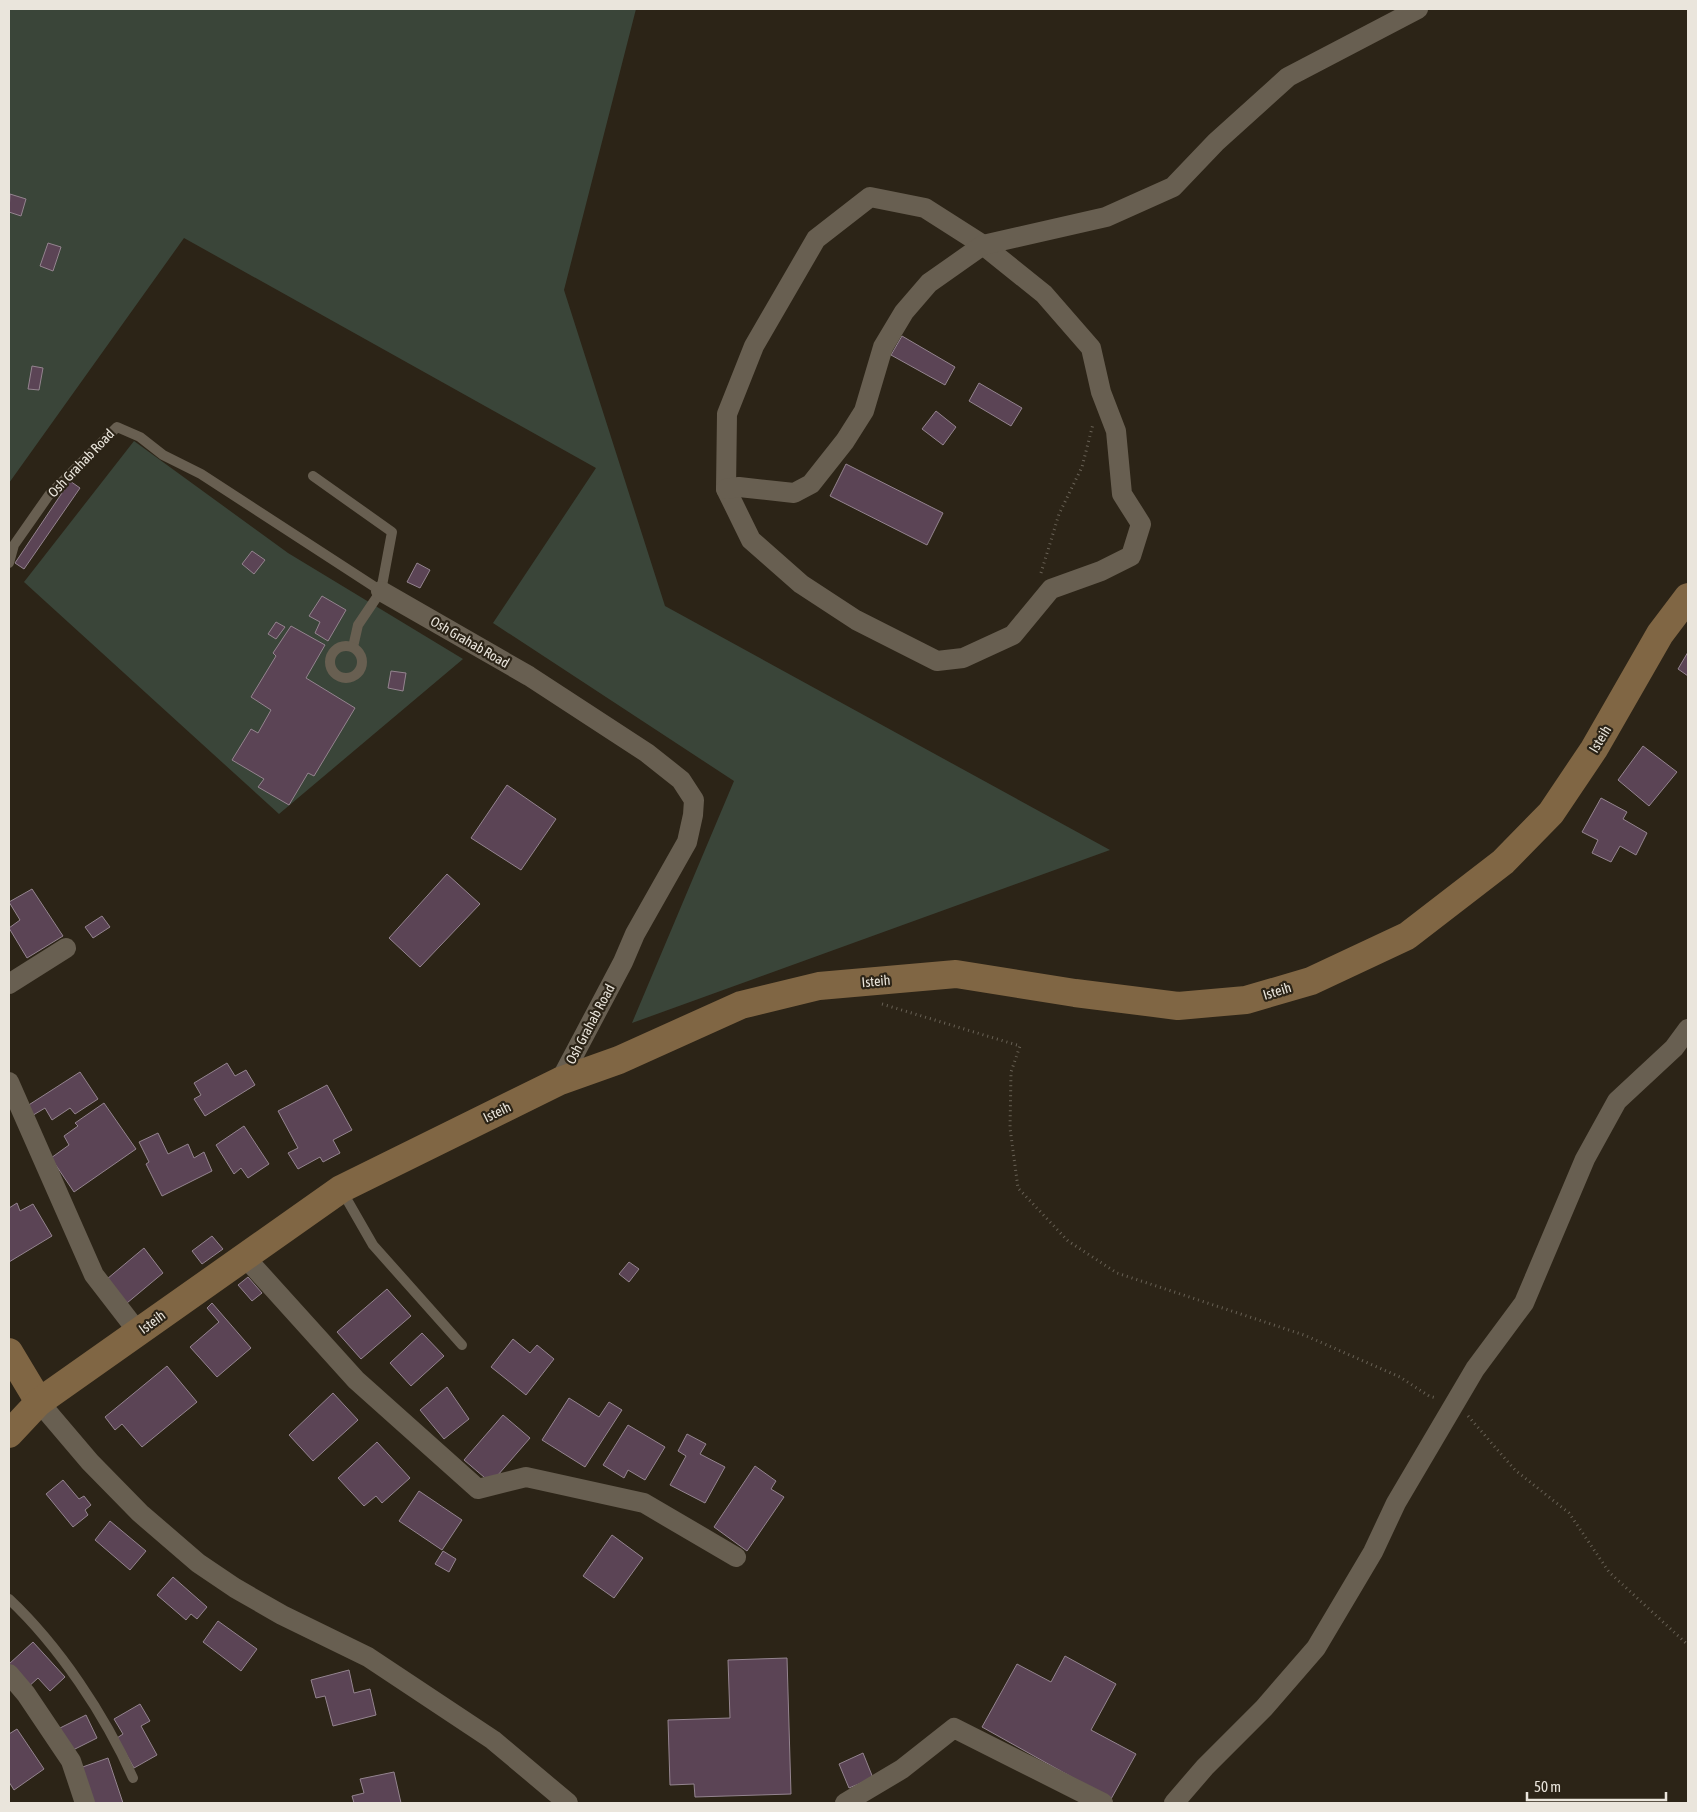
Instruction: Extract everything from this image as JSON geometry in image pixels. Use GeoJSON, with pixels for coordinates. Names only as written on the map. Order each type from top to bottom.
{"type":"FeatureCollection","features":[{"type":"Feature","properties":{"kind":"street"},"geometry":{"type":"LineString","coordinates":[[726,489],[739,487],[794,493],[811,484],[845,441],[864,411],[883,347],[904,312],[929,283],[983,245],[1106,217],[1173,187],[1216,142],[1288,77],[1418,9]]}},
{"type":"Feature","properties":{"kind":"street"},"geometry":{"type":"LineString","coordinates":[[870,197],[925,208],[983,245],[1044,294],[1091,348],[1100,392],[1116,431],[1122,494],[1140,524],[1131,556],[1101,571],[1051,589],[1013,635],[963,658],[937,661],[856,620],[801,584],[751,540],[726,489],[727,414],[754,346],[816,239],[870,197]]}},
{"type":"Feature","properties":{"kind":"street","name":"Osh Grahab Road"},"geometry":{"type":"LineString","coordinates":[[381,591],[529,676],[639,748],[681,780],[694,800],[687,842],[635,934],[623,962],[560,1081]]}},
{"type":"Feature","properties":{"kind":"street","name":"Isteih"},"geometry":{"type":"LineString","coordinates":[[9,1434],[39,1402],[341,1189],[560,1081],[619,1060],[741,1005],[819,986],[956,974],[1075,993],[1178,1006],[1246,1000],[1311,980],[1407,936],[1503,862],[1546,819],[1594,750],[1660,634],[1688,597]]}},
{"type":"Feature","properties":{"kind":"street"},"geometry":{"type":"LineString","coordinates":[[11,977],[66,948]]}},
{"type":"Feature","properties":{"kind":"street"},"geometry":{"type":"LineString","coordinates":[[1174,1803],[1205,1767],[1264,1708],[1316,1648],[1373,1552],[1396,1502],[1475,1369],[1524,1303],[1585,1159],[1618,1101],[1674,1048],[1688,1029]]}},
{"type":"Feature","properties":{"kind":"street"},"geometry":{"type":"LineString","coordinates":[[9,1082],[94,1275],[138,1332]]}},
{"type":"Feature","properties":{"kind":"street"},"geometry":{"type":"LineString","coordinates":[[244,1256],[356,1380],[478,1489],[526,1477],[644,1503],[736,1557]]}},
{"type":"Feature","properties":{"kind":"street"},"geometry":{"type":"LineString","coordinates":[[9,1352],[39,1402],[90,1462],[128,1500],[198,1563],[235,1588],[274,1610],[368,1657],[493,1740],[568,1803]]}},
{"type":"Feature","properties":{"kind":"street"},"geometry":{"type":"LineString","coordinates":[[9,1674],[26,1694],[71,1761],[85,1803]]}},
{"type":"Feature","properties":{"kind":"street"},"geometry":{"type":"LineString","coordinates":[[845,1803],[902,1769],[954,1728],[1103,1803]]}},
{"type":"Feature","properties":{"kind":"lane","name":"Osh Grahab Road"},"geometry":{"type":"LineString","coordinates":[[9,563],[14,545],[49,495],[117,427],[140,437],[163,455],[201,474],[381,591]]}},
{"type":"Feature","properties":{"kind":"lane"},"geometry":{"type":"LineString","coordinates":[[313,476],[392,532],[381,591],[358,625],[353,647]]}},
{"type":"Feature","properties":{"kind":"lane"},"geometry":{"type":"LineString","coordinates":[[341,1189],[373,1245],[462,1345]]}},
{"type":"Feature","properties":{"kind":"lane"},"geometry":{"type":"LineString","coordinates":[[9,1598],[26,1615],[94,1705],[117,1741],[133,1778]]}},
{"type":"Feature","properties":{"kind":"path"},"geometry":{"type":"LineString","coordinates":[[1040,574],[1059,514],[1082,467],[1100,392]]}},
{"type":"Feature","properties":{"kind":"path"},"geometry":{"type":"LineString","coordinates":[[876,1003],[1020,1046],[1012,1072],[1010,1128],[1018,1188],[1068,1241],[1117,1273],[1304,1335],[1400,1377],[1429,1396],[1456,1402],[1515,1470],[1568,1513],[1609,1572],[1688,1645]]}},
{"type":"Feature","properties":{"kind":"green space"},"geometry":{"type":"Polygon","coordinates":[[[9,9],[636,9],[564,290],[665,606],[1110,850],[632,1023],[734,781],[493,623],[596,468],[184,238],[9,483],[9,9]]]}},
{"type":"Feature","properties":{"kind":"green space"},"geometry":{"type":"Polygon","coordinates":[[[134,441],[288,553],[463,659],[279,814],[24,582],[134,441]]]}},
{"type":"Feature","properties":{"kind":"building"},"geometry":{"type":"Polygon","coordinates":[[[10,194],[26,199],[21,216],[9,212],[10,194]]]}},
{"type":"Feature","properties":{"kind":"building"},"geometry":{"type":"Polygon","coordinates":[[[48,243],[61,247],[53,271],[40,266],[48,243]]]}},
{"type":"Feature","properties":{"kind":"building"},"geometry":{"type":"Polygon","coordinates":[[[902,336],[955,367],[945,385],[891,355],[902,336]]]}},
{"type":"Feature","properties":{"kind":"building"},"geometry":{"type":"Polygon","coordinates":[[[32,366],[43,368],[39,390],[28,389],[32,366]]]}},
{"type":"Feature","properties":{"kind":"building"},"geometry":{"type":"Polygon","coordinates":[[[979,383],[1022,408],[1011,426],[969,401],[979,383]]]}},
{"type":"Feature","properties":{"kind":"building"},"geometry":{"type":"Polygon","coordinates":[[[936,411],[956,427],[943,445],[922,429],[936,411]]]}},
{"type":"Feature","properties":{"kind":"building"},"geometry":{"type":"Polygon","coordinates":[[[846,464],[943,513],[927,545],[830,496],[846,464]]]}},
{"type":"Feature","properties":{"kind":"building"},"geometry":{"type":"Polygon","coordinates":[[[70,481],[80,488],[24,569],[15,563],[70,481]]]}},
{"type":"Feature","properties":{"kind":"building"},"geometry":{"type":"Polygon","coordinates":[[[252,551],[265,560],[254,574],[242,564],[252,551]]]}},
{"type":"Feature","properties":{"kind":"building"},"geometry":{"type":"Polygon","coordinates":[[[417,563],[430,570],[420,588],[407,582],[417,563]]]}},
{"type":"Feature","properties":{"kind":"building"},"geometry":{"type":"Polygon","coordinates":[[[322,596],[346,610],[328,641],[315,633],[320,622],[309,616],[322,596]]]}},
{"type":"Feature","properties":{"kind":"building"},"geometry":{"type":"Polygon","coordinates":[[[276,622],[285,627],[276,639],[268,634],[276,622]]]}},
{"type":"Feature","properties":{"kind":"building"},"geometry":{"type":"Polygon","coordinates":[[[291,626],[325,645],[306,678],[355,708],[314,776],[308,773],[289,805],[258,787],[264,779],[232,760],[251,729],[258,733],[271,710],[251,697],[276,656],[273,653],[291,626]]]}},
{"type":"Feature","properties":{"kind":"building"},"geometry":{"type":"Polygon","coordinates":[[[1688,652],[1688,676],[1678,669],[1688,652]]]}},
{"type":"Feature","properties":{"kind":"building"},"geometry":{"type":"Polygon","coordinates":[[[391,671],[406,673],[403,691],[388,688],[391,671]]]}},
{"type":"Feature","properties":{"kind":"building"},"geometry":{"type":"Polygon","coordinates":[[[1643,746],[1677,772],[1649,806],[1618,780],[1643,746]]]}},
{"type":"Feature","properties":{"kind":"building"},"geometry":{"type":"Polygon","coordinates":[[[507,785],[556,819],[521,870],[471,838],[507,785]]]}},
{"type":"Feature","properties":{"kind":"building"},"geometry":{"type":"Polygon","coordinates":[[[1601,798],[1627,812],[1623,819],[1647,833],[1636,855],[1620,846],[1611,862],[1592,853],[1598,840],[1582,832],[1601,798]]]}},
{"type":"Feature","properties":{"kind":"building"},"geometry":{"type":"Polygon","coordinates":[[[447,874],[480,904],[420,967],[389,938],[447,874]]]}},
{"type":"Feature","properties":{"kind":"building"},"geometry":{"type":"Polygon","coordinates":[[[32,889],[63,936],[27,958],[9,928],[20,920],[9,902],[32,889]]]}},
{"type":"Feature","properties":{"kind":"building"},"geometry":{"type":"Polygon","coordinates":[[[102,916],[110,927],[93,938],[85,927],[102,916]]]}},
{"type":"Feature","properties":{"kind":"building"},"geometry":{"type":"Polygon","coordinates":[[[227,1063],[235,1076],[246,1070],[255,1085],[205,1116],[194,1099],[201,1095],[194,1083],[227,1063]]]}},
{"type":"Feature","properties":{"kind":"building"},"geometry":{"type":"Polygon","coordinates":[[[80,1072],[98,1099],[75,1114],[70,1108],[52,1120],[45,1108],[30,1117],[24,1108],[80,1072]]]}},
{"type":"Feature","properties":{"kind":"building"},"geometry":{"type":"Polygon","coordinates":[[[327,1085],[352,1130],[333,1140],[340,1153],[323,1162],[320,1157],[298,1169],[288,1153],[298,1148],[278,1111],[327,1085]]]}},
{"type":"Feature","properties":{"kind":"building"},"geometry":{"type":"Polygon","coordinates":[[[104,1103],[136,1149],[74,1192],[51,1158],[69,1145],[64,1136],[78,1126],[75,1123],[104,1103]]]}},
{"type":"Feature","properties":{"kind":"building"},"geometry":{"type":"Polygon","coordinates":[[[244,1126],[269,1164],[248,1178],[241,1168],[234,1174],[216,1145],[244,1126]]]}},
{"type":"Feature","properties":{"kind":"building"},"geometry":{"type":"Polygon","coordinates":[[[158,1133],[168,1154],[188,1144],[194,1158],[204,1152],[212,1171],[162,1196],[146,1164],[149,1162],[139,1142],[158,1133]]]}},
{"type":"Feature","properties":{"kind":"building"},"geometry":{"type":"Polygon","coordinates":[[[17,1203],[20,1211],[33,1204],[52,1236],[9,1262],[9,1208],[17,1203]]]}},
{"type":"Feature","properties":{"kind":"building"},"geometry":{"type":"Polygon","coordinates":[[[212,1236],[223,1249],[202,1264],[192,1251],[212,1236]]]}},
{"type":"Feature","properties":{"kind":"building"},"geometry":{"type":"Polygon","coordinates":[[[144,1248],[163,1273],[127,1303],[107,1279],[144,1248]]]}},
{"type":"Feature","properties":{"kind":"building"},"geometry":{"type":"Polygon","coordinates":[[[629,1262],[639,1269],[629,1282],[619,1274],[629,1262]]]}},
{"type":"Feature","properties":{"kind":"building"},"geometry":{"type":"Polygon","coordinates":[[[248,1277],[262,1293],[252,1301],[238,1285],[248,1277]]]}},
{"type":"Feature","properties":{"kind":"building"},"geometry":{"type":"Polygon","coordinates":[[[387,1289],[411,1316],[361,1359],[337,1332],[387,1289]]]}},
{"type":"Feature","properties":{"kind":"building"},"geometry":{"type":"Polygon","coordinates":[[[212,1303],[251,1348],[217,1377],[190,1347],[219,1322],[207,1308],[212,1303]]]}},
{"type":"Feature","properties":{"kind":"building"},"geometry":{"type":"Polygon","coordinates":[[[422,1333],[444,1356],[411,1386],[390,1363],[422,1333]]]}},
{"type":"Feature","properties":{"kind":"building"},"geometry":{"type":"Polygon","coordinates":[[[513,1339],[530,1353],[537,1345],[554,1359],[526,1395],[491,1367],[513,1339]]]}},
{"type":"Feature","properties":{"kind":"building"},"geometry":{"type":"Polygon","coordinates":[[[167,1366],[197,1402],[142,1447],[122,1424],[115,1430],[105,1417],[167,1366]]]}},
{"type":"Feature","properties":{"kind":"building"},"geometry":{"type":"Polygon","coordinates":[[[447,1387],[469,1419],[444,1439],[420,1410],[447,1387]]]}},
{"type":"Feature","properties":{"kind":"building"},"geometry":{"type":"Polygon","coordinates":[[[333,1393],[358,1420],[313,1461],[289,1435],[333,1393]]]}},
{"type":"Feature","properties":{"kind":"building"},"geometry":{"type":"Polygon","coordinates":[[[569,1398],[599,1417],[609,1402],[622,1410],[585,1467],[542,1440],[569,1398]]]}},
{"type":"Feature","properties":{"kind":"building"},"geometry":{"type":"Polygon","coordinates":[[[503,1415],[530,1438],[491,1483],[464,1460],[503,1415]]]}},
{"type":"Feature","properties":{"kind":"building"},"geometry":{"type":"Polygon","coordinates":[[[628,1425],[665,1447],[645,1480],[628,1470],[624,1478],[603,1465],[628,1425]]]}},
{"type":"Feature","properties":{"kind":"building"},"geometry":{"type":"Polygon","coordinates":[[[687,1434],[706,1444],[700,1454],[725,1467],[705,1503],[670,1485],[686,1456],[678,1451],[687,1434]]]}},
{"type":"Feature","properties":{"kind":"building"},"geometry":{"type":"Polygon","coordinates":[[[377,1442],[410,1478],[382,1503],[376,1496],[364,1506],[338,1478],[377,1442]]]}},
{"type":"Feature","properties":{"kind":"building"},"geometry":{"type":"Polygon","coordinates":[[[755,1466],[776,1481],[771,1489],[784,1497],[747,1551],[714,1527],[755,1466]]]}},
{"type":"Feature","properties":{"kind":"building"},"geometry":{"type":"Polygon","coordinates":[[[63,1480],[79,1499],[84,1496],[91,1505],[85,1510],[88,1515],[73,1527],[46,1494],[63,1480]]]}},
{"type":"Feature","properties":{"kind":"building"},"geometry":{"type":"Polygon","coordinates":[[[419,1491],[462,1520],[442,1550],[399,1521],[419,1491]]]}},
{"type":"Feature","properties":{"kind":"building"},"geometry":{"type":"Polygon","coordinates":[[[110,1521],[146,1551],[130,1570],[95,1540],[110,1521]]]}},
{"type":"Feature","properties":{"kind":"building"},"geometry":{"type":"Polygon","coordinates":[[[612,1535],[643,1558],[614,1598],[583,1576],[612,1535]]]}},
{"type":"Feature","properties":{"kind":"building"},"geometry":{"type":"Polygon","coordinates":[[[443,1551],[456,1559],[449,1572],[435,1564],[443,1551]]]}},
{"type":"Feature","properties":{"kind":"building"},"geometry":{"type":"Polygon","coordinates":[[[173,1577],[207,1607],[197,1619],[191,1614],[186,1620],[157,1595],[173,1577]]]}},
{"type":"Feature","properties":{"kind":"building"},"geometry":{"type":"Polygon","coordinates":[[[218,1621],[257,1649],[241,1671],[203,1642],[218,1621]]]}},
{"type":"Feature","properties":{"kind":"building"},"geometry":{"type":"Polygon","coordinates":[[[33,1642],[65,1677],[50,1691],[38,1678],[26,1689],[9,1670],[9,1664],[33,1642]]]}},
{"type":"Feature","properties":{"kind":"building"},"geometry":{"type":"Polygon","coordinates":[[[1065,1656],[1116,1684],[1091,1730],[1136,1754],[1111,1799],[982,1727],[1017,1664],[1051,1682],[1065,1656]]]}},
{"type":"Feature","properties":{"kind":"building"},"geometry":{"type":"Polygon","coordinates":[[[787,1658],[791,1794],[695,1797],[694,1784],[670,1785],[668,1720],[730,1718],[728,1660],[787,1658]]]}},
{"type":"Feature","properties":{"kind":"building"},"geometry":{"type":"Polygon","coordinates":[[[349,1670],[354,1693],[370,1689],[376,1715],[333,1726],[325,1696],[316,1698],[311,1680],[349,1670]]]}},
{"type":"Feature","properties":{"kind":"building"},"geometry":{"type":"Polygon","coordinates":[[[140,1704],[150,1721],[141,1726],[157,1755],[134,1768],[117,1738],[123,1734],[114,1719],[140,1704]]]}},
{"type":"Feature","properties":{"kind":"building"},"geometry":{"type":"Polygon","coordinates":[[[86,1715],[97,1738],[71,1751],[60,1728],[86,1715]]]}},
{"type":"Feature","properties":{"kind":"building"},"geometry":{"type":"Polygon","coordinates":[[[17,1729],[44,1769],[14,1790],[9,1782],[9,1734],[17,1729]]]}},
{"type":"Feature","properties":{"kind":"building"},"geometry":{"type":"Polygon","coordinates":[[[863,1753],[873,1778],[849,1788],[839,1764],[863,1753]]]}},
{"type":"Feature","properties":{"kind":"building"},"geometry":{"type":"Polygon","coordinates":[[[108,1758],[123,1803],[88,1803],[77,1769],[108,1758]]]}},
{"type":"Feature","properties":{"kind":"building"},"geometry":{"type":"Polygon","coordinates":[[[394,1772],[401,1803],[354,1803],[352,1796],[364,1793],[360,1779],[394,1772]]]}}]}
